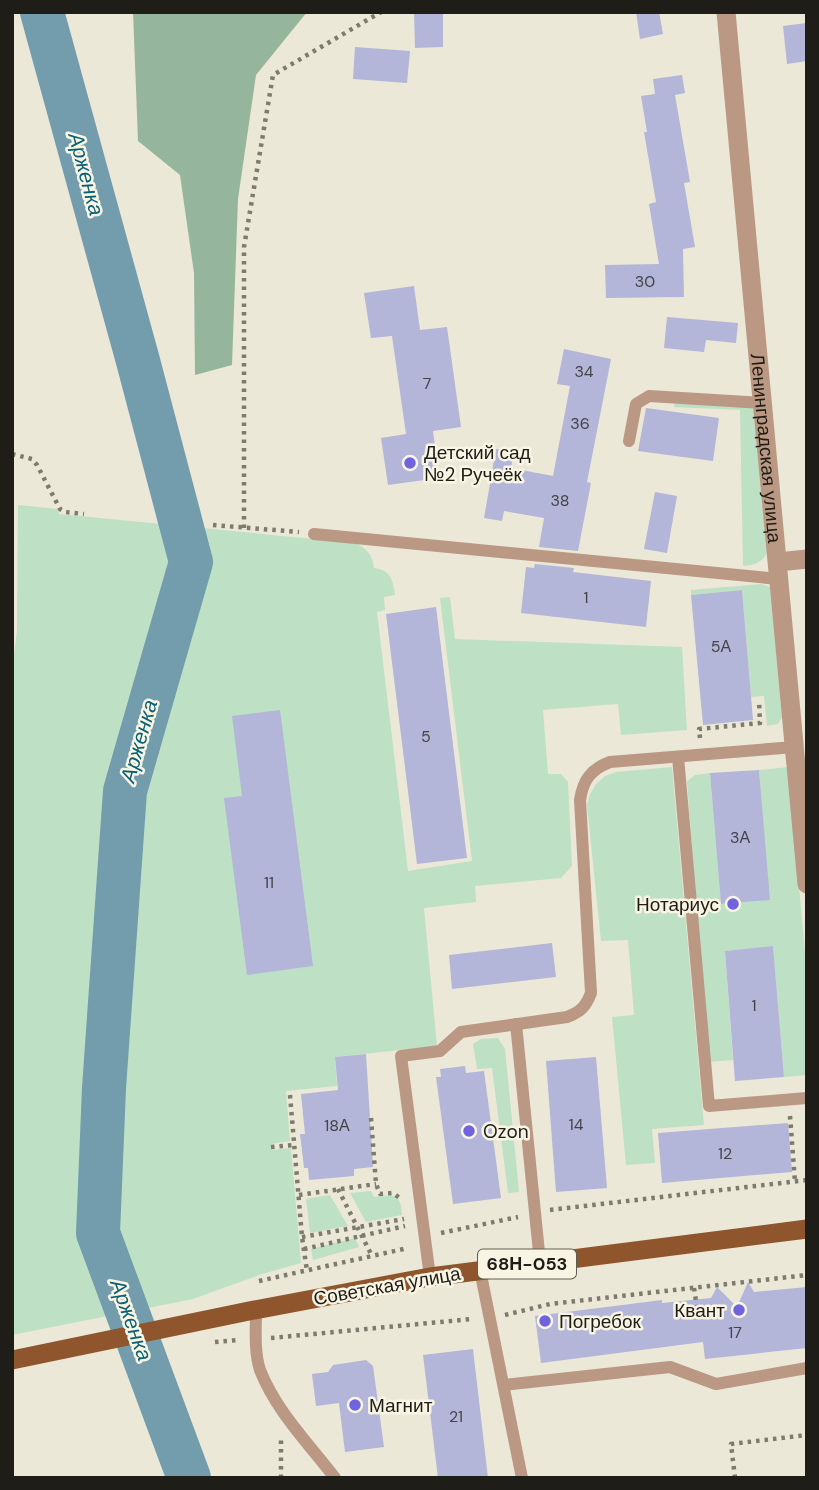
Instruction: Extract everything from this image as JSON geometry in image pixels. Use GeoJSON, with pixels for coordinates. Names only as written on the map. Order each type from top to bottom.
{"type":"FeatureCollection","features":[{"type":"Feature","properties":{"kind":"main road","name":"Советская улица"},"geometry":{"type":"LineString","coordinates":[[12,1360],[430,1277],[807,1229]]}},
{"type":"Feature","properties":{"kind":"street","name":"Ленинградская улица"},"geometry":{"type":"LineString","coordinates":[[726,12],[807,884]]}},
{"type":"Feature","properties":{"kind":"street"},"geometry":{"type":"LineString","coordinates":[[779,570],[807,559]]}},
{"type":"Feature","properties":{"kind":"lane"},"geometry":{"type":"LineString","coordinates":[[629,441],[636,404],[649,396],[763,402]]}},
{"type":"Feature","properties":{"kind":"lane"},"geometry":{"type":"LineString","coordinates":[[314,534],[779,570]]}},
{"type":"Feature","properties":{"kind":"lane"},"geometry":{"type":"LineString","coordinates":[[430,1277],[401,1056],[440,1051],[461,1031],[568,1017],[579,1013],[587,1004],[592,993],[580,800],[588,775],[610,762],[794,747]]}},
{"type":"Feature","properties":{"kind":"lane"},"geometry":{"type":"LineString","coordinates":[[678,757],[709,1107],[807,1098]]}},
{"type":"Feature","properties":{"kind":"lane"},"geometry":{"type":"LineString","coordinates":[[516,1024],[540,1262]]}},
{"type":"Feature","properties":{"kind":"lane"},"geometry":{"type":"LineString","coordinates":[[480,1270],[522,1478]]}},
{"type":"Feature","properties":{"kind":"lane"},"geometry":{"type":"LineString","coordinates":[[252,1311],[260,1369],[281,1410],[335,1478]]}},
{"type":"Feature","properties":{"kind":"lane"},"geometry":{"type":"LineString","coordinates":[[504,1385],[670,1367],[716,1384],[807,1368]]}},
{"type":"Feature","properties":{"kind":"path"},"geometry":{"type":"LineString","coordinates":[[244,528],[244,247],[273,75],[381,12]]}},
{"type":"Feature","properties":{"kind":"path"},"geometry":{"type":"LineString","coordinates":[[12,454],[32,459],[60,509],[84,514]]}},
{"type":"Feature","properties":{"kind":"path"},"geometry":{"type":"LineString","coordinates":[[213,525],[314,534]]}},
{"type":"Feature","properties":{"kind":"path"},"geometry":{"type":"LineString","coordinates":[[701,755],[699,729],[760,723],[759,700]]}},
{"type":"Feature","properties":{"kind":"path"},"geometry":{"type":"LineString","coordinates":[[290,1096],[307,1270]]}},
{"type":"Feature","properties":{"kind":"path"},"geometry":{"type":"LineString","coordinates":[[789,1100],[795,1182]]}},
{"type":"Feature","properties":{"kind":"path"},"geometry":{"type":"LineString","coordinates":[[371,1118],[376,1184],[380,1194],[393,1194]]}},
{"type":"Feature","properties":{"kind":"path"},"geometry":{"type":"LineString","coordinates":[[271,1147],[294,1144]]}},
{"type":"Feature","properties":{"kind":"path"},"geometry":{"type":"LineString","coordinates":[[259,1281],[409,1247],[424,1236],[566,1207],[807,1181]]}},
{"type":"Feature","properties":{"kind":"path"},"geometry":{"type":"LineString","coordinates":[[299,1195],[376,1184]]}},
{"type":"Feature","properties":{"kind":"path"},"geometry":{"type":"LineString","coordinates":[[338,1189],[372,1256]]}},
{"type":"Feature","properties":{"kind":"path"},"geometry":{"type":"LineString","coordinates":[[302,1237],[406,1218]]}},
{"type":"Feature","properties":{"kind":"path"},"geometry":{"type":"LineString","coordinates":[[304,1249],[406,1225]]}},
{"type":"Feature","properties":{"kind":"path"},"geometry":{"type":"LineString","coordinates":[[208,1342],[491,1318],[550,1304],[807,1275]]}},
{"type":"Feature","properties":{"kind":"path"},"geometry":{"type":"LineString","coordinates":[[694,1288],[697,1308]]}},
{"type":"Feature","properties":{"kind":"path"},"geometry":{"type":"LineString","coordinates":[[735,1478],[731,1444],[807,1435]]}},
{"type":"Feature","properties":{"kind":"green space"},"geometry":{"type":"Polygon","coordinates":[[[133,12],[307,12],[256,75],[238,199],[232,365],[195,375],[194,273],[180,175],[138,141],[133,12]]]}},
{"type":"Feature","properties":{"kind":"green space"},"geometry":{"type":"Polygon","coordinates":[[[675,402],[749,405],[755,410],[768,550],[758,562],[743,566],[740,410],[674,407],[675,402]]]}},
{"type":"Feature","properties":{"kind":"green space"},"geometry":{"type":"Polygon","coordinates":[[[18,505],[59,509],[59,514],[354,543],[366,549],[374,568],[388,573],[395,595],[384,597],[385,610],[377,612],[408,871],[472,861],[440,598],[450,597],[455,639],[682,647],[687,730],[621,735],[618,704],[543,710],[548,774],[561,774],[568,782],[572,866],[561,878],[475,886],[476,902],[424,908],[437,1046],[335,1057],[337,1086],[286,1091],[290,1141],[271,1144],[272,1150],[291,1148],[301,1263],[193,1299],[12,1335],[12,672],[17,631],[18,505]]]}},
{"type":"Feature","properties":{"kind":"green space"},"geometry":{"type":"Polygon","coordinates":[[[761,584],[770,587],[782,718],[778,724],[767,726],[764,696],[751,697],[742,590],[691,595],[691,590],[761,584]]]}},
{"type":"Feature","properties":{"kind":"green space"},"geometry":{"type":"Polygon","coordinates":[[[672,767],[704,1125],[652,1129],[655,1163],[626,1165],[612,1017],[634,1015],[628,940],[601,941],[587,805],[596,784],[605,776],[616,772],[672,767]]]}},
{"type":"Feature","properties":{"kind":"green space"},"geometry":{"type":"Polygon","coordinates":[[[788,767],[807,973],[807,1075],[784,1077],[773,947],[725,951],[733,1060],[708,1062],[687,781],[695,775],[710,773],[721,904],[769,900],[759,770],[788,767]]]}},
{"type":"Feature","properties":{"kind":"green space"},"geometry":{"type":"Polygon","coordinates":[[[498,1038],[505,1049],[519,1192],[508,1193],[492,1068],[477,1069],[473,1044],[481,1039],[498,1038]]]}},
{"type":"Feature","properties":{"kind":"green space"},"geometry":{"type":"Polygon","coordinates":[[[371,1191],[374,1197],[391,1196],[398,1199],[402,1215],[366,1222],[350,1193],[371,1191]]]}},
{"type":"Feature","properties":{"kind":"green space"},"geometry":{"type":"Polygon","coordinates":[[[330,1195],[348,1226],[310,1233],[306,1199],[330,1195]]]}},
{"type":"Feature","properties":{"kind":"green space"},"geometry":{"type":"Polygon","coordinates":[[[355,1238],[359,1247],[313,1260],[311,1249],[355,1238]]]}},
{"type":"Feature","properties":{"kind":"building"},"geometry":{"type":"Polygon","coordinates":[[[414,12],[443,12],[443,47],[415,48],[414,12]]]}},
{"type":"Feature","properties":{"kind":"building"},"geometry":{"type":"Polygon","coordinates":[[[636,12],[659,12],[663,34],[640,39],[636,12]]]}},
{"type":"Feature","properties":{"kind":"building"},"geometry":{"type":"Polygon","coordinates":[[[807,23],[807,61],[787,64],[783,26],[807,23]]]}},
{"type":"Feature","properties":{"kind":"building"},"geometry":{"type":"Polygon","coordinates":[[[355,47],[410,51],[407,83],[353,79],[355,47]]]}},
{"type":"Feature","properties":{"kind":"building"},"geometry":{"type":"Polygon","coordinates":[[[682,75],[685,93],[675,95],[690,182],[684,183],[695,247],[683,249],[684,297],[606,298],[605,265],[659,264],[649,204],[656,202],[641,96],[655,94],[653,79],[682,75]]]}},
{"type":"Feature","properties":{"kind":"building"},"geometry":{"type":"Polygon","coordinates":[[[414,286],[420,330],[447,327],[461,427],[433,431],[439,478],[388,485],[381,438],[406,434],[392,336],[371,338],[364,293],[414,286]]]}},
{"type":"Feature","properties":{"kind":"building"},"geometry":{"type":"Polygon","coordinates":[[[667,317],[738,323],[736,343],[706,340],[704,352],[664,348],[667,317]]]}},
{"type":"Feature","properties":{"kind":"building"},"geometry":{"type":"Polygon","coordinates":[[[564,349],[611,359],[587,482],[591,483],[578,551],[539,547],[544,518],[504,511],[502,521],[484,518],[496,449],[514,452],[511,468],[553,476],[570,386],[557,384],[564,349]]]}},
{"type":"Feature","properties":{"kind":"building"},"geometry":{"type":"Polygon","coordinates":[[[646,408],[719,418],[713,461],[638,451],[646,408]]]}},
{"type":"Feature","properties":{"kind":"building"},"geometry":{"type":"Polygon","coordinates":[[[655,492],[677,496],[667,553],[644,549],[655,492]]]}},
{"type":"Feature","properties":{"kind":"building"},"geometry":{"type":"Polygon","coordinates":[[[535,564],[574,568],[573,572],[651,581],[646,627],[521,613],[526,567],[534,568],[535,564]]]}},
{"type":"Feature","properties":{"kind":"building"},"geometry":{"type":"Polygon","coordinates":[[[742,590],[753,720],[703,725],[691,595],[742,590]]]}},
{"type":"Feature","properties":{"kind":"building"},"geometry":{"type":"Polygon","coordinates":[[[436,607],[467,858],[417,864],[386,614],[436,607]]]}},
{"type":"Feature","properties":{"kind":"building"},"geometry":{"type":"Polygon","coordinates":[[[280,710],[313,966],[247,975],[224,798],[242,796],[232,716],[280,710]]]}},
{"type":"Feature","properties":{"kind":"building"},"geometry":{"type":"Polygon","coordinates":[[[759,770],[770,900],[721,904],[710,773],[759,770]]]}},
{"type":"Feature","properties":{"kind":"building"},"geometry":{"type":"Polygon","coordinates":[[[552,943],[556,977],[452,989],[449,955],[552,943]]]}},
{"type":"Feature","properties":{"kind":"building"},"geometry":{"type":"Polygon","coordinates":[[[773,946],[784,1077],[735,1081],[725,951],[773,946]]]}},
{"type":"Feature","properties":{"kind":"building"},"geometry":{"type":"Polygon","coordinates":[[[366,1054],[373,1167],[354,1169],[354,1176],[309,1180],[308,1168],[304,1168],[300,1134],[305,1134],[301,1094],[338,1090],[335,1057],[366,1054]]]}},
{"type":"Feature","properties":{"kind":"building"},"geometry":{"type":"Polygon","coordinates":[[[596,1057],[607,1188],[556,1192],[546,1061],[596,1057]]]}},
{"type":"Feature","properties":{"kind":"building"},"geometry":{"type":"Polygon","coordinates":[[[465,1066],[466,1073],[484,1071],[501,1198],[453,1204],[436,1077],[441,1077],[440,1069],[465,1066]]]}},
{"type":"Feature","properties":{"kind":"building"},"geometry":{"type":"Polygon","coordinates":[[[788,1123],[792,1172],[662,1183],[658,1133],[788,1123]]]}},
{"type":"Feature","properties":{"kind":"building"},"geometry":{"type":"Polygon","coordinates":[[[748,1282],[754,1292],[807,1287],[807,1348],[705,1359],[703,1342],[541,1363],[535,1316],[662,1300],[662,1303],[711,1298],[717,1287],[737,1307],[748,1282]]]}},
{"type":"Feature","properties":{"kind":"building"},"geometry":{"type":"Polygon","coordinates":[[[473,1349],[488,1478],[438,1478],[423,1355],[473,1349]]]}},
{"type":"Feature","properties":{"kind":"building","name":"Магнит"},"geometry":{"type":"Polygon","coordinates":[[[366,1360],[373,1366],[384,1447],[345,1452],[339,1403],[316,1406],[312,1374],[328,1372],[333,1365],[366,1360]]]}},
{"type":"Feature","properties":{"kind":"waterway","name":"Арженка"},"geometry":{"type":"LineString","coordinates":[[42,12],[191,562],[125,791],[104,1088],[98,1233],[189,1478]]}},
{"type":"Feature","properties":{"kind":"place","name":"Детский сад №2 Ручеёк"},"geometry":{"type":"Point","coordinates":[410,463]}},
{"type":"Feature","properties":{"kind":"place","name":"Нотариус"},"geometry":{"type":"Point","coordinates":[733,904]}},
{"type":"Feature","properties":{"kind":"place","name":"Ozon"},"geometry":{"type":"Point","coordinates":[469,1131]}},
{"type":"Feature","properties":{"kind":"place","name":"Квант"},"geometry":{"type":"Point","coordinates":[739,1310]}},
{"type":"Feature","properties":{"kind":"place","name":"Погребок"},"geometry":{"type":"Point","coordinates":[545,1321]}},
{"type":"Feature","properties":{"kind":"place","name":"Магнит"},"geometry":{"type":"Point","coordinates":[355,1405]}}]}
